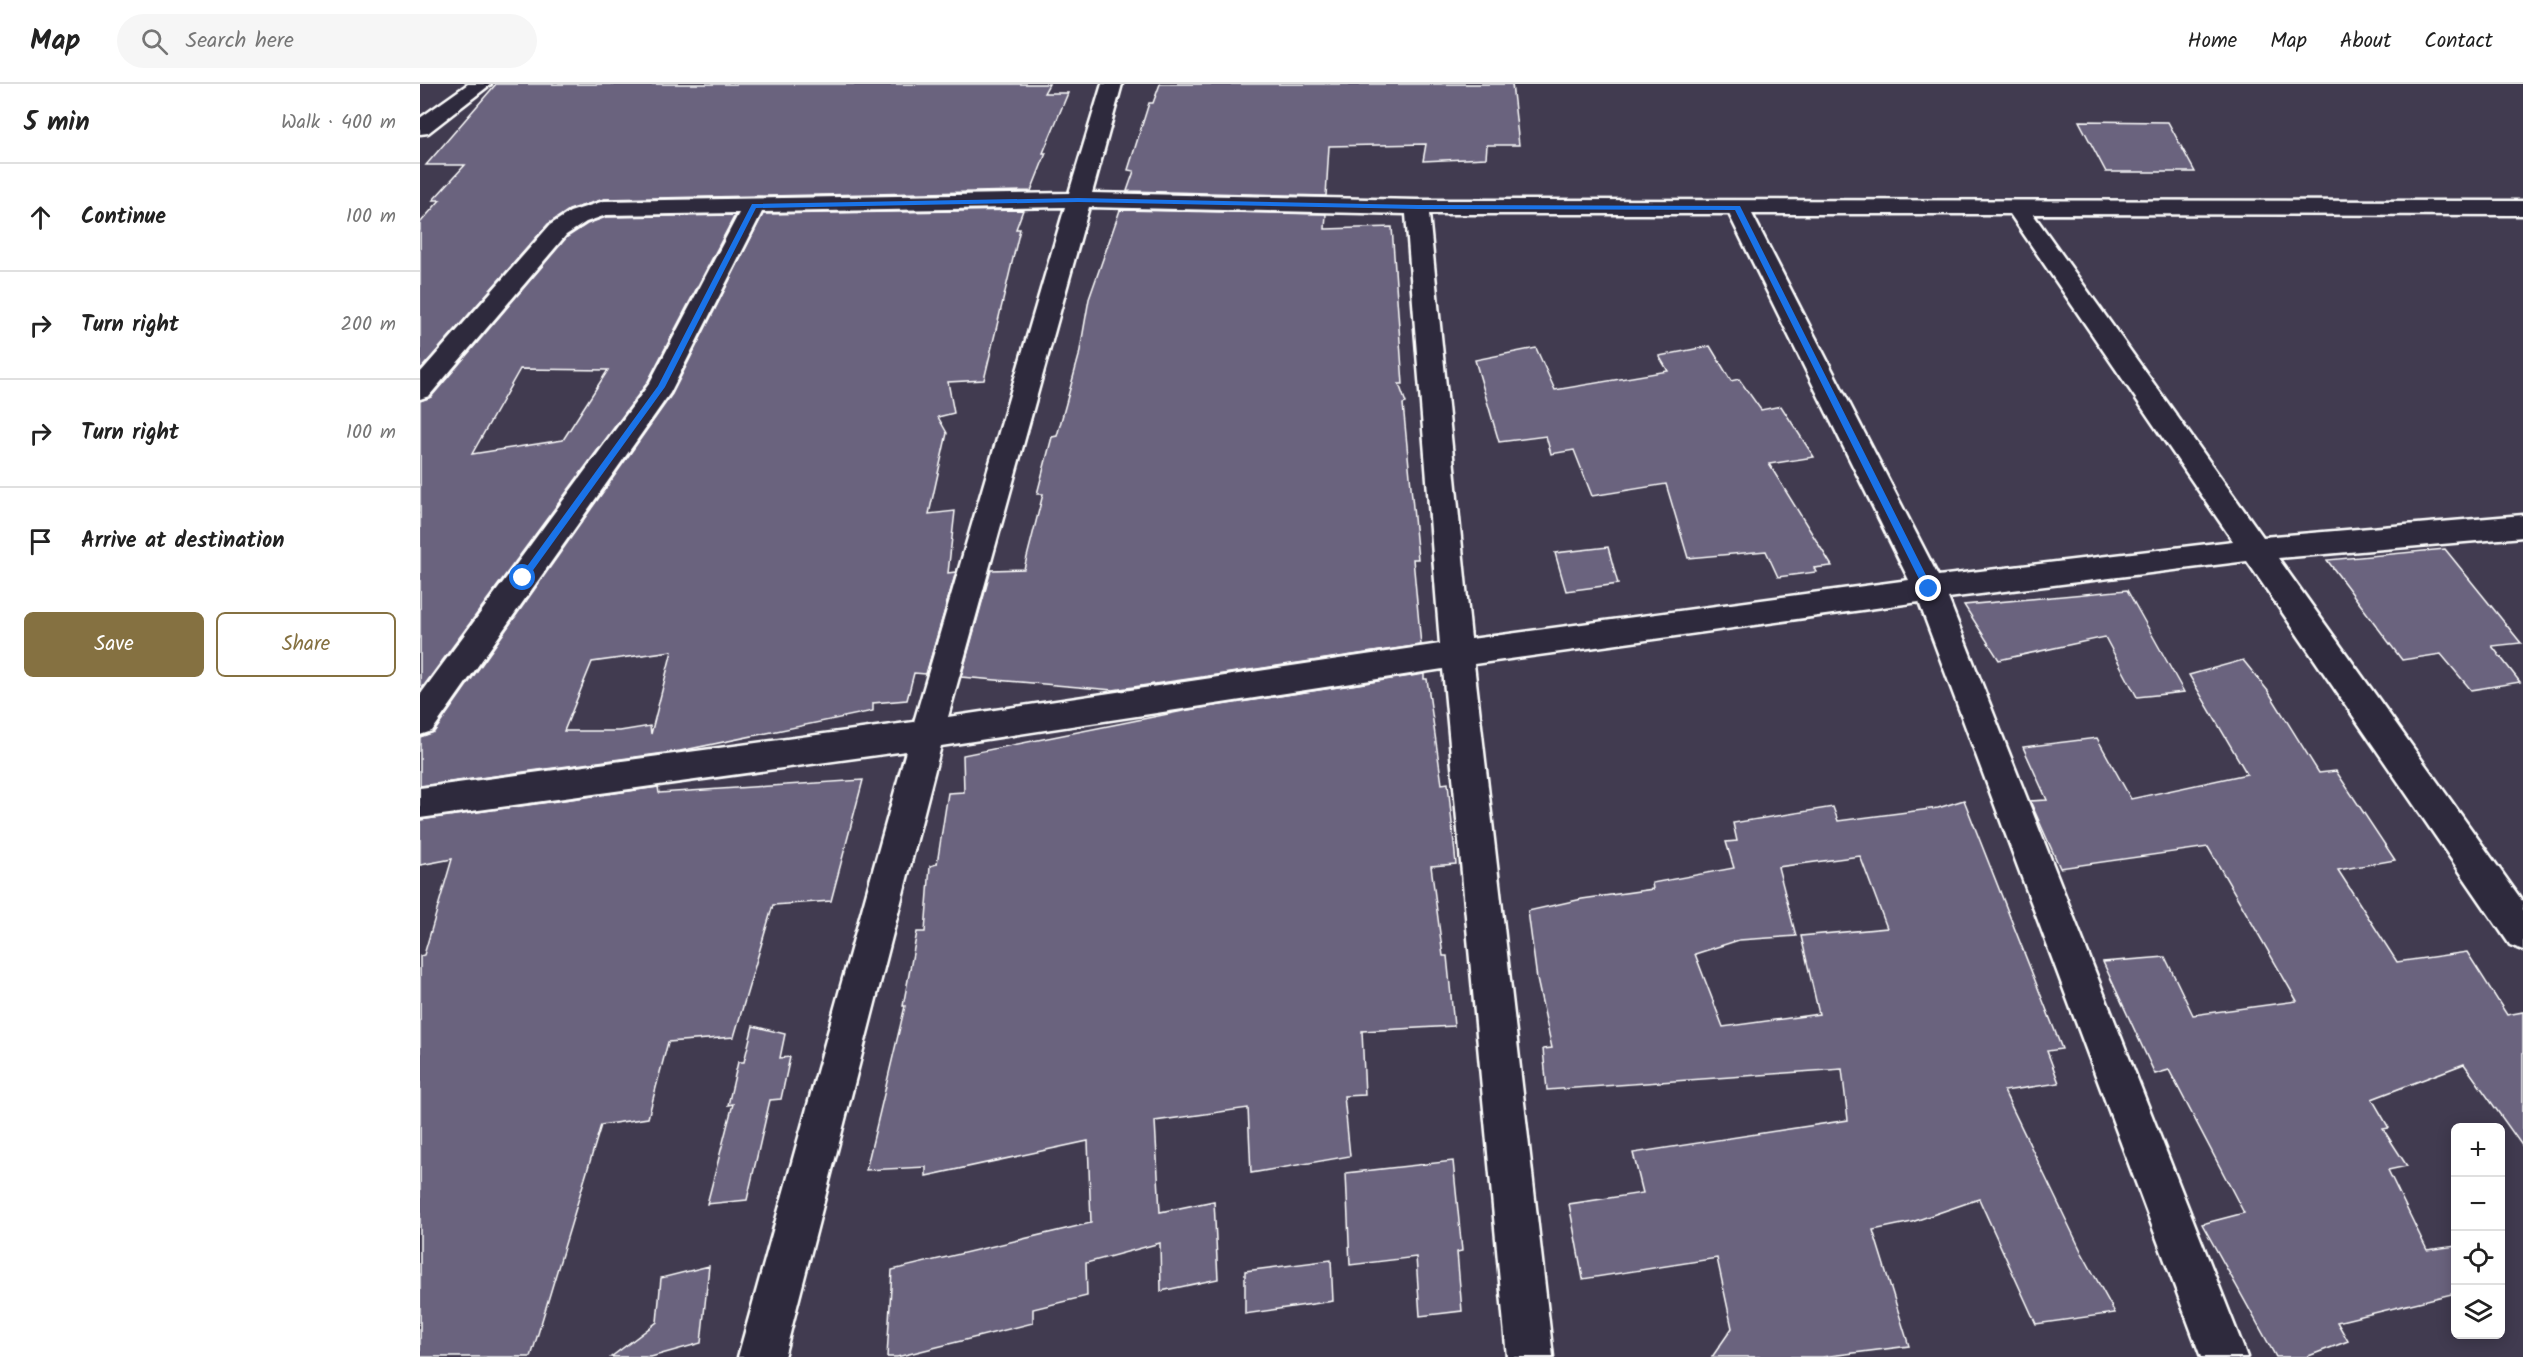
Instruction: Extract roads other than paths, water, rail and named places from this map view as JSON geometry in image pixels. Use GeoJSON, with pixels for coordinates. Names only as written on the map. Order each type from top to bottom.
{"type":"FeatureCollection","features":[{"type":"Feature","properties":{"kind":"street"},"geometry":{"type":"LineString","coordinates":[[420,129],[481,84]]}},
{"type":"Feature","properties":{"kind":"street"},"geometry":{"type":"LineString","coordinates":[[761,1357],[927,734],[1112,84]]}},
{"type":"Feature","properties":{"kind":"street"},"geometry":{"type":"LineString","coordinates":[[420,390],[558,230],[578,217],[604,208],[1078,200],[1418,207],[2523,208]]}},
{"type":"Feature","properties":{"kind":"street"},"geometry":{"type":"LineString","coordinates":[[420,721],[661,387],[754,206]]}},
{"type":"Feature","properties":{"kind":"street"},"geometry":{"type":"LineString","coordinates":[[1418,207],[1456,654],[1530,1357]]}},
{"type":"Feature","properties":{"kind":"street"},"geometry":{"type":"LineString","coordinates":[[1737,208],[1929,589],[2224,1357]]}},
{"type":"Feature","properties":{"kind":"street"},"geometry":{"type":"LineString","coordinates":[[2017,208],[2523,933]]}},
{"type":"Feature","properties":{"kind":"street"},"geometry":{"type":"LineString","coordinates":[[420,803],[927,734],[1456,654],[1929,589],[2257,549],[2523,526]]}}]}
